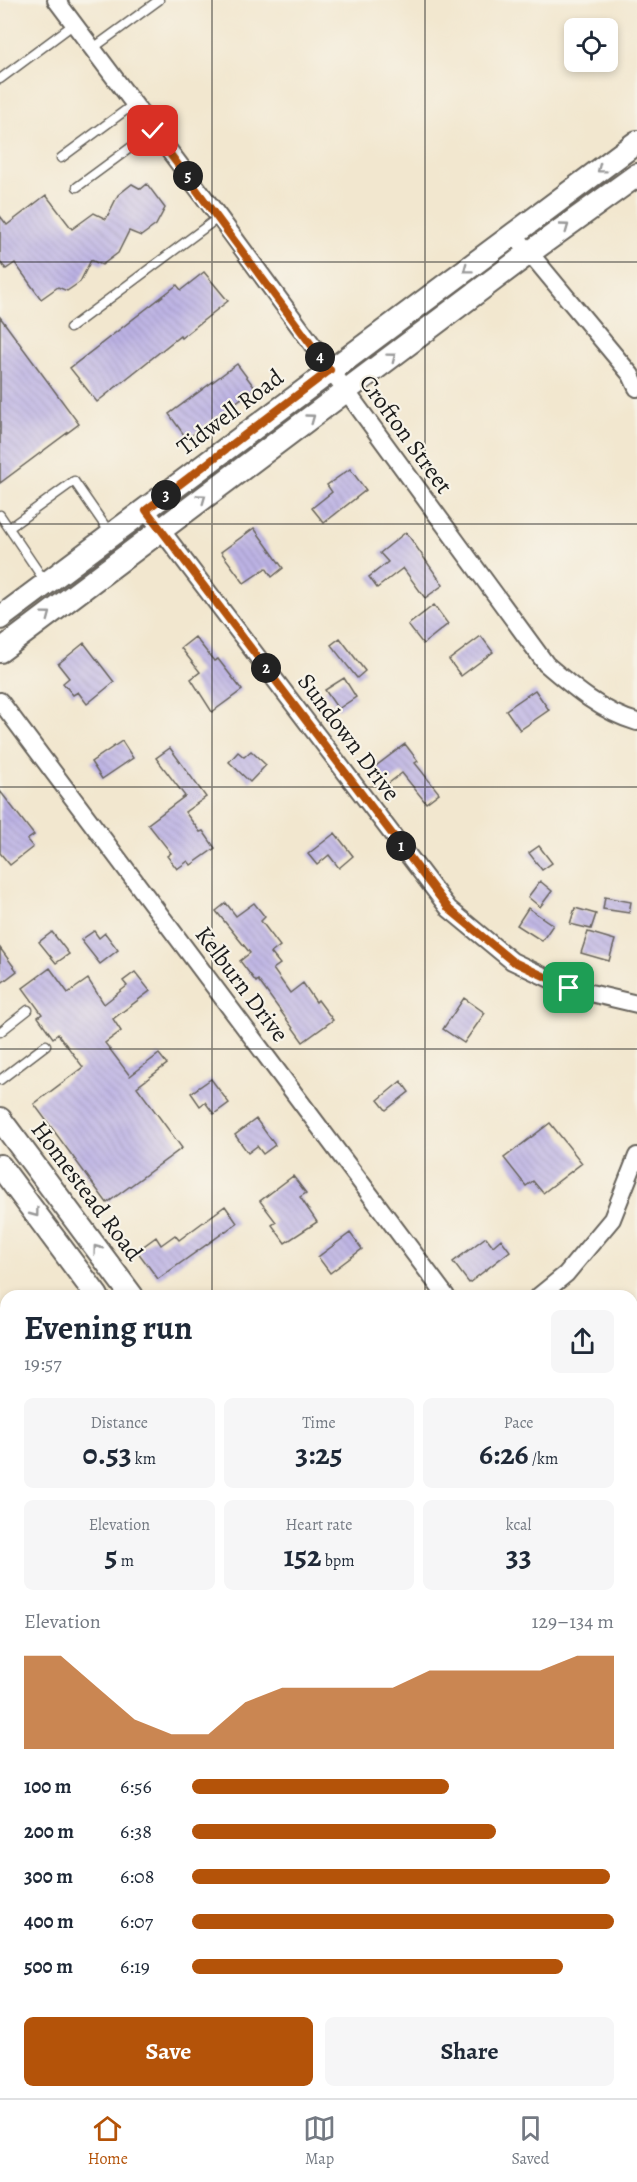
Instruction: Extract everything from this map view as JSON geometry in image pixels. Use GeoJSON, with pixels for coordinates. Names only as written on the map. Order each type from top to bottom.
{"type":"FeatureCollection","features":[{"type":"Feature","properties":{"kind":"main road","name":"Tidwell Road"},"geometry":{"type":"LineString","coordinates":[[0,618],[637,142]]}},
{"type":"Feature","properties":{"kind":"main road"},"geometry":{"type":"LineString","coordinates":[[0,651],[160,529],[637,175]]}},
{"type":"Feature","properties":{"kind":"main road","name":"Homestead Road"},"geometry":{"type":"LineString","coordinates":[[0,1119],[128,1290]]}},
{"type":"Feature","properties":{"kind":"main road"},"geometry":{"type":"LineString","coordinates":[[0,1166],[93,1290]]}},
{"type":"Feature","properties":{"kind":"main road"},"geometry":{"type":"LineString","coordinates":[[17,1189],[37,1169]]}},
{"type":"Feature","properties":{"kind":"street","name":"Crofton Street"},"geometry":{"type":"LineString","coordinates":[[56,0],[219,217],[546,664],[602,707],[637,722]]}},
{"type":"Feature","properties":{"kind":"street"},"geometry":{"type":"LineString","coordinates":[[514,234],[630,375],[637,388]]}},
{"type":"Feature","properties":{"kind":"street","name":"Sundown Drive"},"geometry":{"type":"LineString","coordinates":[[146,510],[449,909],[512,961],[569,988],[637,1004]]}},
{"type":"Feature","properties":{"kind":"street","name":"Kelburn Drive"},"geometry":{"type":"LineString","coordinates":[[0,701],[442,1290]]}},
{"type":"Feature","properties":{"kind":"street"},"geometry":{"type":"LineString","coordinates":[[546,1290],[566,1274],[612,1218],[637,1156]]}},
{"type":"Feature","properties":{"kind":"lane"},"geometry":{"type":"LineString","coordinates":[[92,49],[159,0]]}},
{"type":"Feature","properties":{"kind":"lane"},"geometry":{"type":"LineString","coordinates":[[0,79],[74,24]]}},
{"type":"Feature","properties":{"kind":"lane"},"geometry":{"type":"LineString","coordinates":[[61,158],[134,104]]}},
{"type":"Feature","properties":{"kind":"lane"},"geometry":{"type":"LineString","coordinates":[[77,187],[153,131]]}},
{"type":"Feature","properties":{"kind":"lane"},"geometry":{"type":"LineString","coordinates":[[70,328],[219,217]]}},
{"type":"Feature","properties":{"kind":"lane"},"geometry":{"type":"LineString","coordinates":[[9,528],[74,481],[112,535]]}},
{"type":"Feature","properties":{"kind":"lane"},"geometry":{"type":"LineString","coordinates":[[0,515],[47,584]]}},
{"type":"Feature","properties":{"kind":"lane"},"geometry":{"type":"LineString","coordinates":[[0,1032],[28,1010]]}},
{"type":"Feature","properties":{"kind":"lane"},"geometry":{"type":"LineString","coordinates":[[0,1080],[46,1046]]}},
{"type":"Feature","properties":{"kind":"building"},"geometry":{"type":"Polygon","coordinates":[[[132,184],[141,189],[147,184],[165,208],[156,225],[141,236],[129,231],[118,253],[102,265],[91,260],[80,282],[67,291],[58,287],[41,299],[15,263],[6,269],[0,262],[0,216],[7,225],[46,195],[72,229],[94,213],[106,219],[118,195],[132,184]]]}},
{"type":"Feature","properties":{"kind":"building"},"geometry":{"type":"Polygon","coordinates":[[[204,272],[228,301],[97,402],[70,368],[177,285],[181,290],[204,272]]]}},
{"type":"Feature","properties":{"kind":"building"},"geometry":{"type":"Polygon","coordinates":[[[0,317],[79,424],[0,483],[0,317]]]}},
{"type":"Feature","properties":{"kind":"building"},"geometry":{"type":"Polygon","coordinates":[[[237,364],[255,388],[187,439],[169,414],[237,364]]]}},
{"type":"Feature","properties":{"kind":"building"},"geometry":{"type":"Polygon","coordinates":[[[350,469],[366,490],[324,523],[312,508],[332,492],[327,485],[350,469]]]}},
{"type":"Feature","properties":{"kind":"building"},"geometry":{"type":"Polygon","coordinates":[[[254,528],[283,568],[272,577],[266,568],[244,583],[221,552],[254,528]]]}},
{"type":"Feature","properties":{"kind":"building"},"geometry":{"type":"Polygon","coordinates":[[[406,532],[443,585],[425,598],[403,568],[377,588],[369,577],[388,562],[380,553],[406,532]]]}},
{"type":"Feature","properties":{"kind":"building"},"geometry":{"type":"Polygon","coordinates":[[[434,605],[448,624],[423,644],[408,625],[434,605]]]}},
{"type":"Feature","properties":{"kind":"building"},"geometry":{"type":"Polygon","coordinates":[[[481,636],[493,652],[461,676],[449,660],[481,636]]]}},
{"type":"Feature","properties":{"kind":"building"},"geometry":{"type":"Polygon","coordinates":[[[195,637],[214,661],[218,659],[242,690],[212,712],[191,679],[200,672],[181,648],[195,637]]]}},
{"type":"Feature","properties":{"kind":"building"},"geometry":{"type":"Polygon","coordinates":[[[340,638],[365,671],[357,678],[331,645],[340,638]]]}},
{"type":"Feature","properties":{"kind":"building"},"geometry":{"type":"Polygon","coordinates":[[[84,643],[114,682],[87,704],[78,692],[73,695],[63,683],[69,678],[58,664],[84,643]]]}},
{"type":"Feature","properties":{"kind":"building"},"geometry":{"type":"Polygon","coordinates":[[[344,678],[356,697],[338,709],[325,690],[344,678]]]}},
{"type":"Feature","properties":{"kind":"building"},"geometry":{"type":"Polygon","coordinates":[[[535,690],[549,710],[520,730],[506,710],[535,690]]]}},
{"type":"Feature","properties":{"kind":"building"},"geometry":{"type":"Polygon","coordinates":[[[122,741],[133,758],[102,779],[91,762],[122,741]]]}},
{"type":"Feature","properties":{"kind":"building"},"geometry":{"type":"Polygon","coordinates":[[[405,744],[418,761],[415,763],[439,793],[426,803],[402,773],[385,786],[372,769],[405,744]]]}},
{"type":"Feature","properties":{"kind":"building"},"geometry":{"type":"Polygon","coordinates":[[[170,748],[206,797],[185,812],[215,848],[191,865],[188,861],[177,869],[167,856],[171,853],[148,824],[185,796],[156,758],[170,748]]]}},
{"type":"Feature","properties":{"kind":"building"},"geometry":{"type":"Polygon","coordinates":[[[251,751],[266,765],[250,782],[229,762],[238,752],[244,757],[251,751]]]}},
{"type":"Feature","properties":{"kind":"building"},"geometry":{"type":"Polygon","coordinates":[[[0,791],[34,835],[27,840],[33,847],[10,865],[0,853],[0,791]]]}},
{"type":"Feature","properties":{"kind":"building"},"geometry":{"type":"Polygon","coordinates":[[[335,833],[353,856],[339,868],[329,855],[317,865],[308,854],[335,833]]]}},
{"type":"Feature","properties":{"kind":"building"},"geometry":{"type":"Polygon","coordinates":[[[539,846],[552,863],[542,870],[529,853],[539,846]]]}},
{"type":"Feature","properties":{"kind":"building"},"geometry":{"type":"Polygon","coordinates":[[[540,881],[552,891],[540,907],[528,897],[540,881]]]}},
{"type":"Feature","properties":{"kind":"building"},"geometry":{"type":"Polygon","coordinates":[[[605,897],[631,902],[629,913],[603,909],[605,897]]]}},
{"type":"Feature","properties":{"kind":"building"},"geometry":{"type":"Polygon","coordinates":[[[226,903],[236,916],[254,903],[265,917],[261,921],[280,946],[271,953],[280,964],[273,969],[290,993],[303,983],[316,1002],[318,1000],[333,1020],[303,1042],[258,980],[256,982],[240,961],[250,953],[216,911],[226,903]]]}},
{"type":"Feature","properties":{"kind":"building"},"geometry":{"type":"Polygon","coordinates":[[[528,908],[553,925],[542,941],[517,925],[528,908]]]}},
{"type":"Feature","properties":{"kind":"building"},"geometry":{"type":"Polygon","coordinates":[[[575,908],[596,914],[591,929],[570,924],[575,908]]]}},
{"type":"Feature","properties":{"kind":"building"},"geometry":{"type":"Polygon","coordinates":[[[94,931],[99,938],[105,933],[118,950],[100,964],[81,940],[94,931]]]}},
{"type":"Feature","properties":{"kind":"building"},"geometry":{"type":"Polygon","coordinates":[[[52,932],[69,954],[56,963],[39,942],[52,932]]]}},
{"type":"Feature","properties":{"kind":"building"},"geometry":{"type":"Polygon","coordinates":[[[588,932],[615,940],[609,961],[581,953],[588,932]]]}},
{"type":"Feature","properties":{"kind":"building"},"geometry":{"type":"Polygon","coordinates":[[[0,948],[17,971],[0,984],[0,948]]]}},
{"type":"Feature","properties":{"kind":"building"},"geometry":{"type":"Polygon","coordinates":[[[50,968],[68,993],[88,979],[104,1004],[127,986],[123,981],[135,972],[150,991],[113,1019],[121,1031],[105,1043],[130,1076],[159,1054],[167,1064],[137,1087],[182,1148],[107,1203],[34,1104],[83,1067],[58,1034],[53,1038],[38,1017],[42,1014],[23,988],[50,968]]]}},
{"type":"Feature","properties":{"kind":"building"},"geometry":{"type":"Polygon","coordinates":[[[464,998],[485,1013],[464,1043],[443,1029],[464,998]]]}},
{"type":"Feature","properties":{"kind":"building"},"geometry":{"type":"Polygon","coordinates":[[[211,1079],[229,1103],[214,1114],[205,1102],[200,1106],[191,1093],[211,1079]]]}},
{"type":"Feature","properties":{"kind":"building"},"geometry":{"type":"Polygon","coordinates":[[[401,1081],[409,1092],[386,1110],[378,1100],[401,1081]]]}},
{"type":"Feature","properties":{"kind":"building"},"geometry":{"type":"Polygon","coordinates":[[[256,1119],[275,1145],[263,1154],[257,1146],[248,1153],[235,1135],[256,1119]]]}},
{"type":"Feature","properties":{"kind":"building"},"geometry":{"type":"Polygon","coordinates":[[[550,1123],[582,1163],[543,1193],[533,1181],[526,1186],[504,1158],[550,1123]]]}},
{"type":"Feature","properties":{"kind":"building"},"geometry":{"type":"Polygon","coordinates":[[[293,1176],[306,1193],[300,1197],[317,1222],[285,1243],[272,1225],[276,1222],[260,1201],[293,1176]]]}},
{"type":"Feature","properties":{"kind":"building"},"geometry":{"type":"Polygon","coordinates":[[[225,1206],[237,1223],[158,1279],[137,1251],[156,1237],[161,1245],[175,1235],[179,1240],[225,1206]]]}},
{"type":"Feature","properties":{"kind":"building"},"geometry":{"type":"Polygon","coordinates":[[[350,1233],[362,1249],[330,1273],[318,1257],[350,1233]]]}},
{"type":"Feature","properties":{"kind":"building"},"geometry":{"type":"Polygon","coordinates":[[[486,1237],[493,1246],[501,1239],[510,1251],[469,1283],[453,1262],[486,1237]]]}},
{"type":"Feature","properties":{"kind":"route"},"geometry":{"type":"LineString","coordinates":[[153,131],[219,217],[330,370],[146,510],[449,909],[512,961],[569,988]]}}]}
